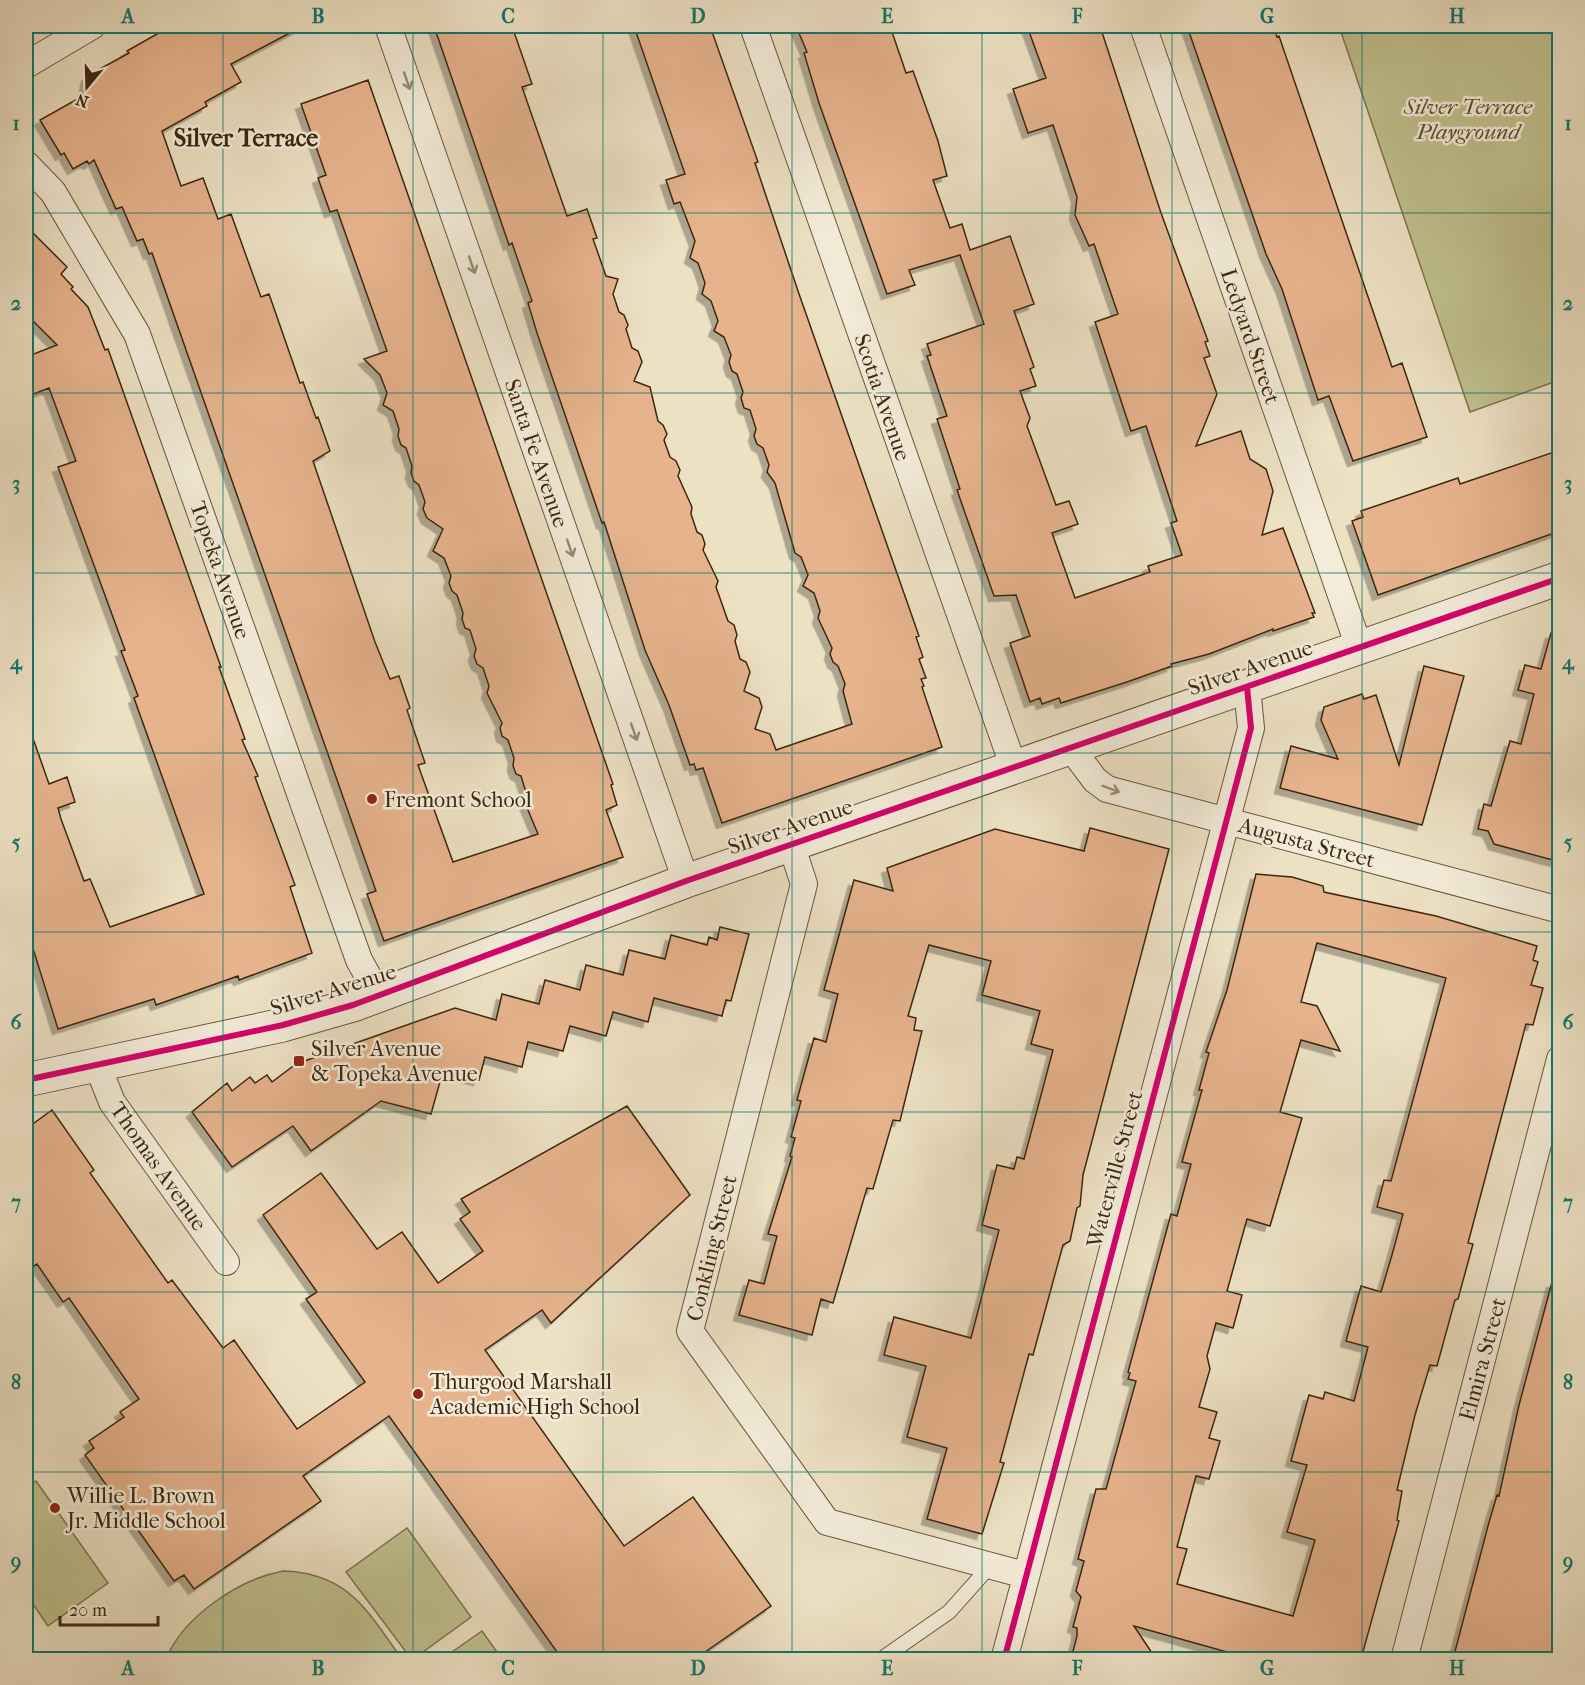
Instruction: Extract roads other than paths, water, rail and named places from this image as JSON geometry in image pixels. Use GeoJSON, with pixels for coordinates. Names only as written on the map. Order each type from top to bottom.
{"type":"FeatureCollection","features":[{"type":"Feature","properties":{"kind":"street"},"geometry":{"type":"LineString","coordinates":[[26,65],[92,26]]}},
{"type":"Feature","properties":{"kind":"street","name":"Santa Fe Avenue"},"geometry":{"type":"LineString","coordinates":[[388,26],[686,881]]}},
{"type":"Feature","properties":{"kind":"street","name":"Scotia Avenue"},"geometry":{"type":"LineString","coordinates":[[753,26],[1014,768]]}},
{"type":"Feature","properties":{"kind":"street","name":"Ledyard Street"},"geometry":{"type":"LineString","coordinates":[[1143,26],[1359,647]]}},
{"type":"Feature","properties":{"kind":"street","name":"Topeka Avenue"},"geometry":{"type":"LineString","coordinates":[[26,164],[53,192],[137,334],[359,960],[379,996]]}},
{"type":"Feature","properties":{"kind":"street","name":"Silver Avenue"},"geometry":{"type":"LineString","coordinates":[[26,1080],[99,1067],[283,1025],[379,996],[686,881],[1560,578]]}},
{"type":"Feature","properties":{"kind":"street","name":"Waterville Street"},"geometry":{"type":"LineString","coordinates":[[1004,1659],[1251,728],[1247,687]]}},
{"type":"Feature","properties":{"kind":"street","name":"Augusta Street"},"geometry":{"type":"LineString","coordinates":[[1071,748],[1095,780],[1107,789],[1560,910]]}},
{"type":"Feature","properties":{"kind":"street","name":"Conkling Street"},"geometry":{"type":"LineString","coordinates":[[791,844],[804,884],[690,1330],[827,1522],[1025,1575]]}},
{"type":"Feature","properties":{"kind":"street","name":"Elmira Street"},"geometry":{"type":"LineString","coordinates":[[1404,1659],[1560,1059]]}},
{"type":"Feature","properties":{"kind":"street","name":"Thomas Avenue"},"geometry":{"type":"LineString","coordinates":[[99,1067],[112,1102],[226,1262]]}},
{"type":"Feature","properties":{"kind":"lane"},"geometry":{"type":"LineString","coordinates":[[880,1659],[949,1612],[990,1566]]}},
{"type":"Feature","properties":{"kind":"place","name":"Fremont School"},"geometry":{"type":"Point","coordinates":[372,799]}},
{"type":"Feature","properties":{"kind":"place","name":"Silver Avenue & Topeka Avenue"},"geometry":{"type":"Point","coordinates":[299,1061]}},
{"type":"Feature","properties":{"kind":"place","name":"Thurgood Marshall Academic High School"},"geometry":{"type":"Point","coordinates":[418,1394]}},
{"type":"Feature","properties":{"kind":"place","name":"Willie L. Brown Jr. Middle School"},"geometry":{"type":"Point","coordinates":[55,1508]}},
{"type":"Feature","properties":{"kind":"district","name":"Silver Terrace"},"geometry":{"type":"Point","coordinates":[246,138]}},
{"type":"Feature","properties":{"kind":"park label","name":"Silver Terrace Playground"},"geometry":{"type":"Point","coordinates":[1468,118]}}]}
